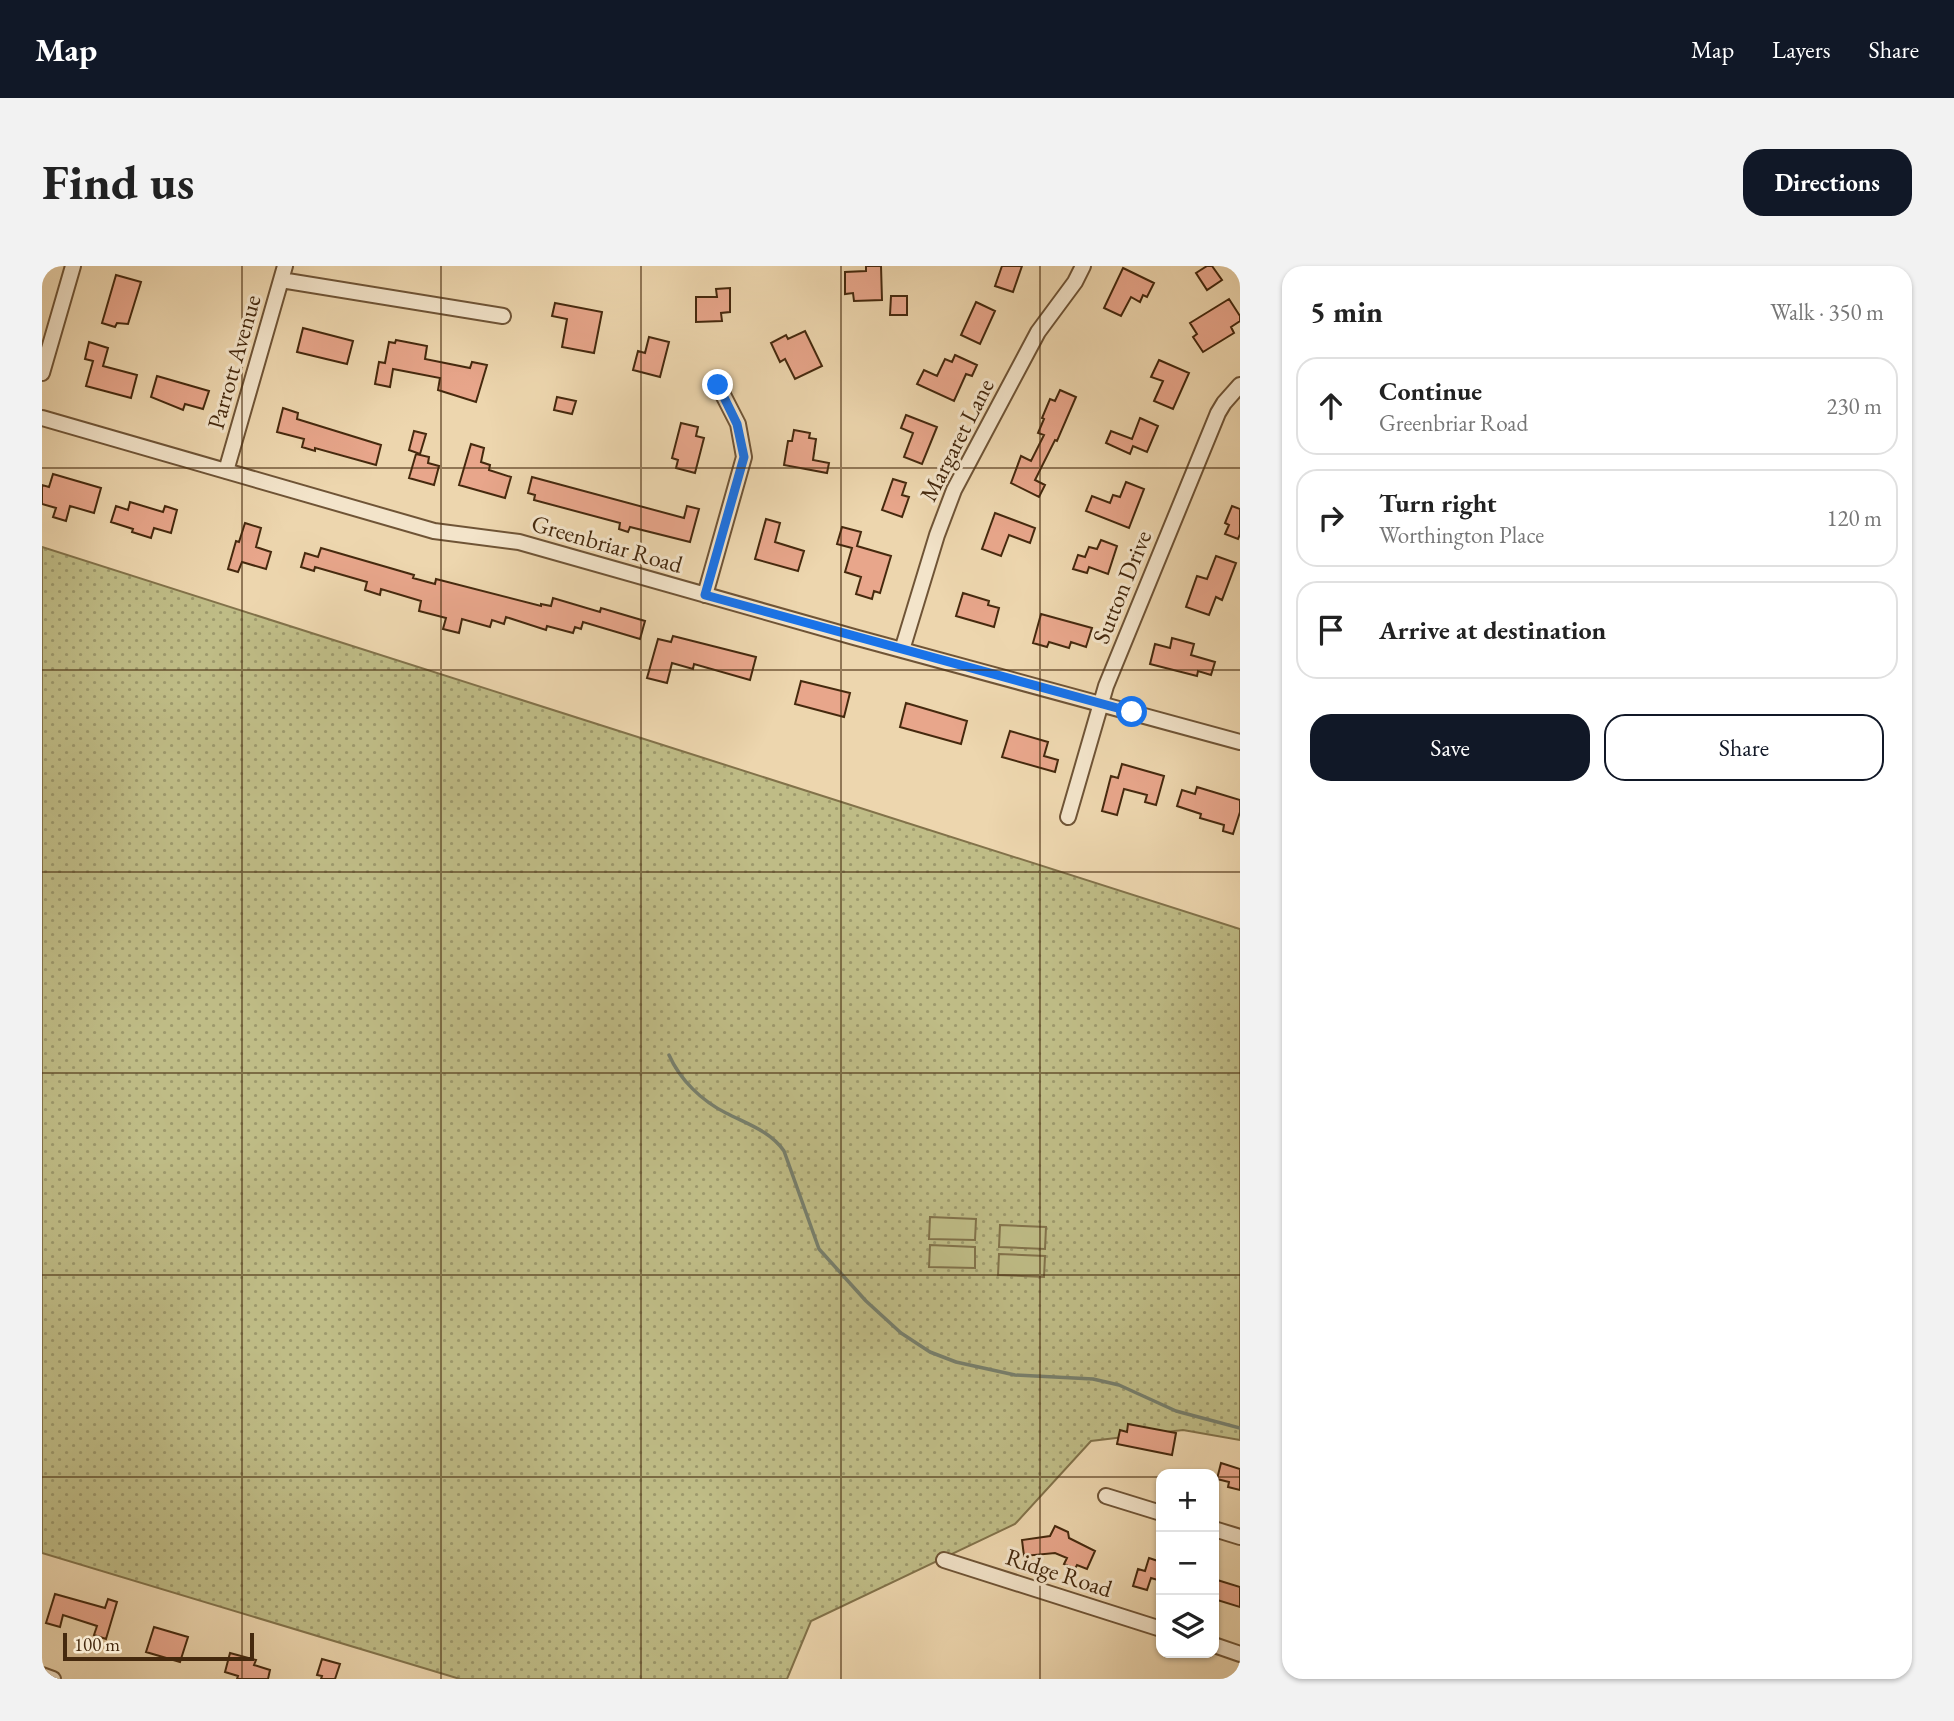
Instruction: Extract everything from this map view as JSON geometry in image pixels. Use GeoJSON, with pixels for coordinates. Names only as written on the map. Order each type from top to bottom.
{"type":"FeatureCollection","features":[{"type":"Feature","properties":{"kind":"street"},"geometry":{"type":"LineString","coordinates":[[42,373],[72,266]]}},
{"type":"Feature","properties":{"kind":"street","name":"Margaret Lane"},"geometry":{"type":"LineString","coordinates":[[902,650],[936,535],[954,490],[1038,332],[1075,282],[1083,266]]}},
{"type":"Feature","properties":{"kind":"street"},"geometry":{"type":"LineString","coordinates":[[283,273],[503,316]]}},
{"type":"Feature","properties":{"kind":"street","name":"Parrott Avenue"},"geometry":{"type":"LineString","coordinates":[[226,471],[283,273]]}},
{"type":"Feature","properties":{"kind":"street"},"geometry":{"type":"LineString","coordinates":[[705,595],[744,457],[737,424],[718,385]]}},
{"type":"Feature","properties":{"kind":"street","name":"Sutton Drive"},"geometry":{"type":"LineString","coordinates":[[1068,817],[1106,686],[1218,413],[1231,393],[1240,385]]}},
{"type":"Feature","properties":{"kind":"street","name":"Greenbriar Road"},"geometry":{"type":"LineString","coordinates":[[42,418],[434,531],[519,542],[1240,743]]}},
{"type":"Feature","properties":{"kind":"street"},"geometry":{"type":"LineString","coordinates":[[1106,1496],[1156,1511]]}},
{"type":"Feature","properties":{"kind":"street"},"geometry":{"type":"LineString","coordinates":[[1219,1531],[1240,1537]]}},
{"type":"Feature","properties":{"kind":"street","name":"Ridge Road"},"geometry":{"type":"LineString","coordinates":[[944,1560],[1156,1627]]}},
{"type":"Feature","properties":{"kind":"street"},"geometry":{"type":"LineString","coordinates":[[1219,1648],[1240,1654]]}},
{"type":"Feature","properties":{"kind":"street"},"geometry":{"type":"LineString","coordinates":[[42,1675],[53,1679]]}},
{"type":"Feature","properties":{"kind":"shaded area"},"geometry":{"type":"Polygon","coordinates":[[[42,547],[1240,929],[1240,1440],[1183,1430],[1091,1441],[1015,1524],[811,1621],[787,1679],[460,1679],[42,1553],[42,547]]]}},
{"type":"Feature","properties":{"kind":"shaded area"},"geometry":{"type":"Polygon","coordinates":[[[930,1217],[976,1219],[975,1240],[929,1239],[930,1217]]]}},
{"type":"Feature","properties":{"kind":"shaded area"},"geometry":{"type":"Polygon","coordinates":[[[1000,1225],[1046,1227],[1045,1249],[999,1247],[1000,1225]]]}},
{"type":"Feature","properties":{"kind":"shaded area"},"geometry":{"type":"Polygon","coordinates":[[[930,1245],[975,1247],[975,1268],[929,1267],[930,1245]]]}},
{"type":"Feature","properties":{"kind":"shaded area"},"geometry":{"type":"Polygon","coordinates":[[[999,1254],[1045,1256],[1044,1277],[998,1275],[999,1254]]]}},
{"type":"Feature","properties":{"kind":"building"},"geometry":{"type":"Polygon","coordinates":[[[866,266],[881,266],[882,300],[854,301],[853,293],[845,294],[845,272],[866,271],[866,266]]]}},
{"type":"Feature","properties":{"kind":"building"},"geometry":{"type":"Polygon","coordinates":[[[1002,266],[1022,266],[1013,292],[995,286],[1002,266]]]}},
{"type":"Feature","properties":{"kind":"building"},"geometry":{"type":"Polygon","coordinates":[[[1212,266],[1222,280],[1207,290],[1196,273],[1212,266]]]}},
{"type":"Feature","properties":{"kind":"building"},"geometry":{"type":"Polygon","coordinates":[[[1123,268],[1154,283],[1147,297],[1143,295],[1140,302],[1131,297],[1121,316],[1104,308],[1123,268]]]}},
{"type":"Feature","properties":{"kind":"building"},"geometry":{"type":"Polygon","coordinates":[[[116,275],[141,282],[128,324],[117,323],[115,327],[102,323],[116,275]]]}},
{"type":"Feature","properties":{"kind":"building"},"geometry":{"type":"Polygon","coordinates":[[[730,288],[730,312],[721,313],[722,321],[696,322],[696,297],[717,297],[716,289],[730,288]]]}},
{"type":"Feature","properties":{"kind":"building"},"geometry":{"type":"Polygon","coordinates":[[[891,296],[907,296],[907,315],[890,315],[891,296]]]}},
{"type":"Feature","properties":{"kind":"building"},"geometry":{"type":"Polygon","coordinates":[[[1229,299],[1240,316],[1240,321],[1231,327],[1234,333],[1203,352],[1193,337],[1197,334],[1190,323],[1229,299]]]}},
{"type":"Feature","properties":{"kind":"building"},"geometry":{"type":"Polygon","coordinates":[[[976,302],[995,311],[980,344],[961,335],[976,302]]]}},
{"type":"Feature","properties":{"kind":"building"},"geometry":{"type":"Polygon","coordinates":[[[555,303],[602,312],[594,353],[562,347],[567,319],[552,316],[555,303]]]}},
{"type":"Feature","properties":{"kind":"building"},"geometry":{"type":"Polygon","coordinates":[[[303,328],[353,341],[347,364],[297,352],[303,328]]]}},
{"type":"Feature","properties":{"kind":"building"},"geometry":{"type":"Polygon","coordinates":[[[805,331],[822,366],[795,379],[785,359],[780,362],[771,343],[786,335],[788,339],[805,331]]]}},
{"type":"Feature","properties":{"kind":"building"},"geometry":{"type":"Polygon","coordinates":[[[649,337],[669,342],[660,377],[633,370],[638,351],[645,353],[649,337]]]}},
{"type":"Feature","properties":{"kind":"building"},"geometry":{"type":"Polygon","coordinates":[[[396,340],[427,346],[425,359],[470,368],[472,362],[487,365],[476,402],[438,390],[440,378],[393,369],[390,387],[375,384],[379,362],[385,363],[389,342],[395,343],[396,340]]]}},
{"type":"Feature","properties":{"kind":"building"},"geometry":{"type":"Polygon","coordinates":[[[89,342],[108,348],[103,366],[137,375],[131,398],[86,386],[93,361],[85,359],[89,342]]]}},
{"type":"Feature","properties":{"kind":"building"},"geometry":{"type":"Polygon","coordinates":[[[955,355],[977,365],[972,376],[966,374],[954,401],[917,384],[924,370],[937,376],[945,359],[952,362],[955,355]]]}},
{"type":"Feature","properties":{"kind":"building"},"geometry":{"type":"Polygon","coordinates":[[[1159,360],[1189,373],[1173,409],[1154,401],[1163,381],[1151,377],[1159,360]]]}},
{"type":"Feature","properties":{"kind":"building"},"geometry":{"type":"Polygon","coordinates":[[[157,376],[209,391],[203,409],[185,404],[183,410],[151,397],[157,376]]]}},
{"type":"Feature","properties":{"kind":"building"},"geometry":{"type":"Polygon","coordinates":[[[1060,390],[1076,397],[1057,441],[1055,440],[1035,480],[1045,485],[1039,497],[1011,483],[1021,456],[1031,461],[1044,435],[1038,433],[1044,419],[1042,418],[1050,399],[1055,401],[1060,390]]]}},
{"type":"Feature","properties":{"kind":"building"},"geometry":{"type":"Polygon","coordinates":[[[557,397],[576,401],[572,414],[554,410],[557,397]]]}},
{"type":"Feature","properties":{"kind":"building"},"geometry":{"type":"Polygon","coordinates":[[[283,408],[298,413],[297,419],[381,445],[376,465],[315,448],[315,451],[302,447],[304,439],[277,432],[283,408]]]}},
{"type":"Feature","properties":{"kind":"building"},"geometry":{"type":"Polygon","coordinates":[[[906,415],[937,427],[922,464],[904,457],[913,433],[901,428],[906,415]]]}},
{"type":"Feature","properties":{"kind":"building"},"geometry":{"type":"Polygon","coordinates":[[[1140,418],[1158,426],[1147,452],[1133,446],[1130,454],[1106,443],[1111,431],[1132,439],[1140,418]]]}},
{"type":"Feature","properties":{"kind":"building"},"geometry":{"type":"Polygon","coordinates":[[[681,423],[698,427],[696,436],[704,438],[695,473],[676,468],[678,460],[672,458],[681,423]]]}},
{"type":"Feature","properties":{"kind":"building"},"geometry":{"type":"Polygon","coordinates":[[[794,430],[810,433],[809,438],[816,439],[813,460],[829,463],[827,473],[784,465],[788,441],[792,441],[794,430]]]}},
{"type":"Feature","properties":{"kind":"building"},"geometry":{"type":"Polygon","coordinates":[[[414,431],[426,434],[420,454],[409,450],[414,431]]]}},
{"type":"Feature","properties":{"kind":"building"},"geometry":{"type":"Polygon","coordinates":[[[471,444],[484,448],[481,462],[490,465],[489,470],[511,477],[505,498],[459,485],[471,444]]]}},
{"type":"Feature","properties":{"kind":"building"},"geometry":{"type":"Polygon","coordinates":[[[416,454],[429,457],[428,463],[439,466],[434,485],[409,478],[416,454]]]}},
{"type":"Feature","properties":{"kind":"building"},"geometry":{"type":"Polygon","coordinates":[[[53,474],[101,488],[94,513],[70,506],[66,521],[53,517],[56,508],[42,504],[42,485],[49,487],[53,474]]]}},
{"type":"Feature","properties":{"kind":"building"},"geometry":{"type":"Polygon","coordinates":[[[532,477],[684,518],[687,506],[699,509],[690,542],[630,527],[628,532],[619,529],[620,523],[534,500],[535,495],[528,493],[532,477]]]}},
{"type":"Feature","properties":{"kind":"building"},"geometry":{"type":"Polygon","coordinates":[[[893,479],[906,483],[902,495],[909,497],[902,517],[882,510],[893,479]]]}},
{"type":"Feature","properties":{"kind":"building"},"geometry":{"type":"Polygon","coordinates":[[[1126,482],[1144,489],[1129,528],[1086,511],[1092,496],[1110,503],[1113,495],[1120,497],[1126,482]]]}},
{"type":"Feature","properties":{"kind":"building"},"geometry":{"type":"Polygon","coordinates":[[[130,502],[163,512],[165,506],[177,510],[171,533],[154,528],[151,538],[111,522],[116,506],[128,510],[130,502]]]}},
{"type":"Feature","properties":{"kind":"building"},"geometry":{"type":"Polygon","coordinates":[[[1232,506],[1240,509],[1238,539],[1225,534],[1229,525],[1225,523],[1232,506]]]}},
{"type":"Feature","properties":{"kind":"building"},"geometry":{"type":"Polygon","coordinates":[[[995,513],[1035,528],[1030,543],[1009,535],[1001,556],[982,549],[995,513]]]}},
{"type":"Feature","properties":{"kind":"building"},"geometry":{"type":"Polygon","coordinates":[[[766,519],[780,523],[775,542],[804,551],[798,571],[755,559],[766,519]]]}},
{"type":"Feature","properties":{"kind":"building"},"geometry":{"type":"Polygon","coordinates":[[[245,523],[261,528],[256,547],[271,552],[266,569],[242,562],[238,572],[228,569],[236,541],[239,542],[245,523]]]}},
{"type":"Feature","properties":{"kind":"building"},"geometry":{"type":"Polygon","coordinates":[[[842,527],[861,532],[857,546],[891,556],[880,593],[874,591],[872,599],[856,594],[861,577],[845,572],[852,548],[837,544],[842,527]]]}},
{"type":"Feature","properties":{"kind":"building"},"geometry":{"type":"Polygon","coordinates":[[[1101,540],[1117,546],[1108,574],[1089,567],[1087,573],[1073,569],[1078,555],[1085,557],[1089,547],[1097,549],[1101,540]]]}},
{"type":"Feature","properties":{"kind":"building"},"geometry":{"type":"Polygon","coordinates":[[[321,548],[414,575],[413,578],[435,584],[436,579],[541,606],[551,606],[553,598],[600,612],[601,608],[645,621],[640,639],[583,622],[581,629],[575,627],[573,633],[547,626],[546,630],[506,617],[504,624],[492,620],[490,627],[462,619],[459,633],[443,629],[446,618],[419,611],[421,601],[381,589],[380,595],[365,590],[367,582],[315,567],[314,571],[301,567],[305,553],[318,557],[321,548]]]}},
{"type":"Feature","properties":{"kind":"building"},"geometry":{"type":"Polygon","coordinates":[[[1216,556],[1236,563],[1222,600],[1216,597],[1209,615],[1186,607],[1197,576],[1207,579],[1216,556]]]}},
{"type":"Feature","properties":{"kind":"building"},"geometry":{"type":"Polygon","coordinates":[[[963,593],[989,601],[988,605],[999,608],[994,627],[956,616],[963,593]]]}},
{"type":"Feature","properties":{"kind":"building"},"geometry":{"type":"Polygon","coordinates":[[[1041,614],[1092,628],[1086,647],[1071,642],[1069,648],[1049,642],[1047,647],[1033,643],[1041,614]]]}},
{"type":"Feature","properties":{"kind":"building"},"geometry":{"type":"Polygon","coordinates":[[[673,636],[756,657],[750,680],[694,664],[693,669],[672,663],[667,683],[647,678],[658,639],[671,642],[673,636]]]}},
{"type":"Feature","properties":{"kind":"building"},"geometry":{"type":"Polygon","coordinates":[[[1172,638],[1194,644],[1191,655],[1215,662],[1211,675],[1198,671],[1197,676],[1150,664],[1155,644],[1170,648],[1172,638]]]}},
{"type":"Feature","properties":{"kind":"building"},"geometry":{"type":"Polygon","coordinates":[[[801,681],[850,693],[844,717],[795,704],[801,681]]]}},
{"type":"Feature","properties":{"kind":"building"},"geometry":{"type":"Polygon","coordinates":[[[906,703],[967,721],[961,744],[900,727],[906,703]]]}},
{"type":"Feature","properties":{"kind":"building"},"geometry":{"type":"Polygon","coordinates":[[[1010,731],[1048,742],[1044,756],[1058,760],[1055,772],[1002,757],[1010,731]]]}},
{"type":"Feature","properties":{"kind":"building"},"geometry":{"type":"Polygon","coordinates":[[[1122,764],[1164,776],[1156,805],[1145,802],[1147,795],[1124,789],[1117,815],[1102,811],[1111,776],[1118,778],[1122,764]]]}},
{"type":"Feature","properties":{"kind":"building"},"geometry":{"type":"Polygon","coordinates":[[[1197,787],[1240,800],[1240,812],[1233,834],[1223,831],[1224,825],[1200,818],[1201,814],[1177,806],[1182,790],[1195,794],[1197,787]]]}},
{"type":"Feature","properties":{"kind":"building"},"geometry":{"type":"Polygon","coordinates":[[[1128,1424],[1176,1433],[1172,1455],[1117,1444],[1120,1430],[1127,1432],[1128,1424]]]}},
{"type":"Feature","properties":{"kind":"building"},"geometry":{"type":"Polygon","coordinates":[[[1221,1463],[1240,1469],[1240,1490],[1228,1487],[1229,1482],[1219,1480],[1221,1463]]]}},
{"type":"Feature","properties":{"kind":"building"},"geometry":{"type":"Polygon","coordinates":[[[1055,1526],[1068,1532],[1069,1538],[1095,1551],[1087,1569],[1077,1565],[1075,1569],[1064,1564],[1067,1558],[1055,1553],[1024,1556],[1022,1540],[1050,1536],[1055,1526]]]}},
{"type":"Feature","properties":{"kind":"building"},"geometry":{"type":"Polygon","coordinates":[[[1149,1558],[1156,1560],[1156,1580],[1151,1578],[1147,1590],[1133,1586],[1138,1569],[1145,1571],[1149,1558]]]}},
{"type":"Feature","properties":{"kind":"building"},"geometry":{"type":"Polygon","coordinates":[[[1219,1581],[1240,1587],[1240,1607],[1219,1601],[1219,1581]]]}},
{"type":"Feature","properties":{"kind":"building"},"geometry":{"type":"Polygon","coordinates":[[[55,1594],[105,1608],[108,1599],[117,1602],[106,1639],[94,1635],[97,1626],[63,1615],[60,1627],[46,1623],[55,1594]]]}},
{"type":"Feature","properties":{"kind":"building"},"geometry":{"type":"Polygon","coordinates":[[[154,1627],[188,1637],[180,1662],[146,1652],[154,1627]]]}},
{"type":"Feature","properties":{"kind":"building"},"geometry":{"type":"Polygon","coordinates":[[[230,1653],[256,1660],[254,1665],[270,1670],[268,1679],[237,1679],[238,1676],[225,1672],[230,1653]]]}},
{"type":"Feature","properties":{"kind":"building"},"geometry":{"type":"Polygon","coordinates":[[[322,1659],[340,1664],[335,1679],[321,1679],[322,1676],[317,1675],[322,1659]]]}},
{"type":"Feature","properties":{"kind":"waterway"},"geometry":{"type":"LineString","coordinates":[[669,1055],[679,1073],[700,1096],[765,1133],[778,1144],[784,1151],[819,1249],[866,1301],[901,1333],[930,1352],[956,1362],[1015,1375],[1093,1379],[1119,1385],[1176,1411],[1240,1428]]}},
{"type":"Feature","properties":{"kind":"route"},"geometry":{"type":"LineString","coordinates":[[718,385],[737,424],[744,457],[705,595],[1132,712]]}}]}
